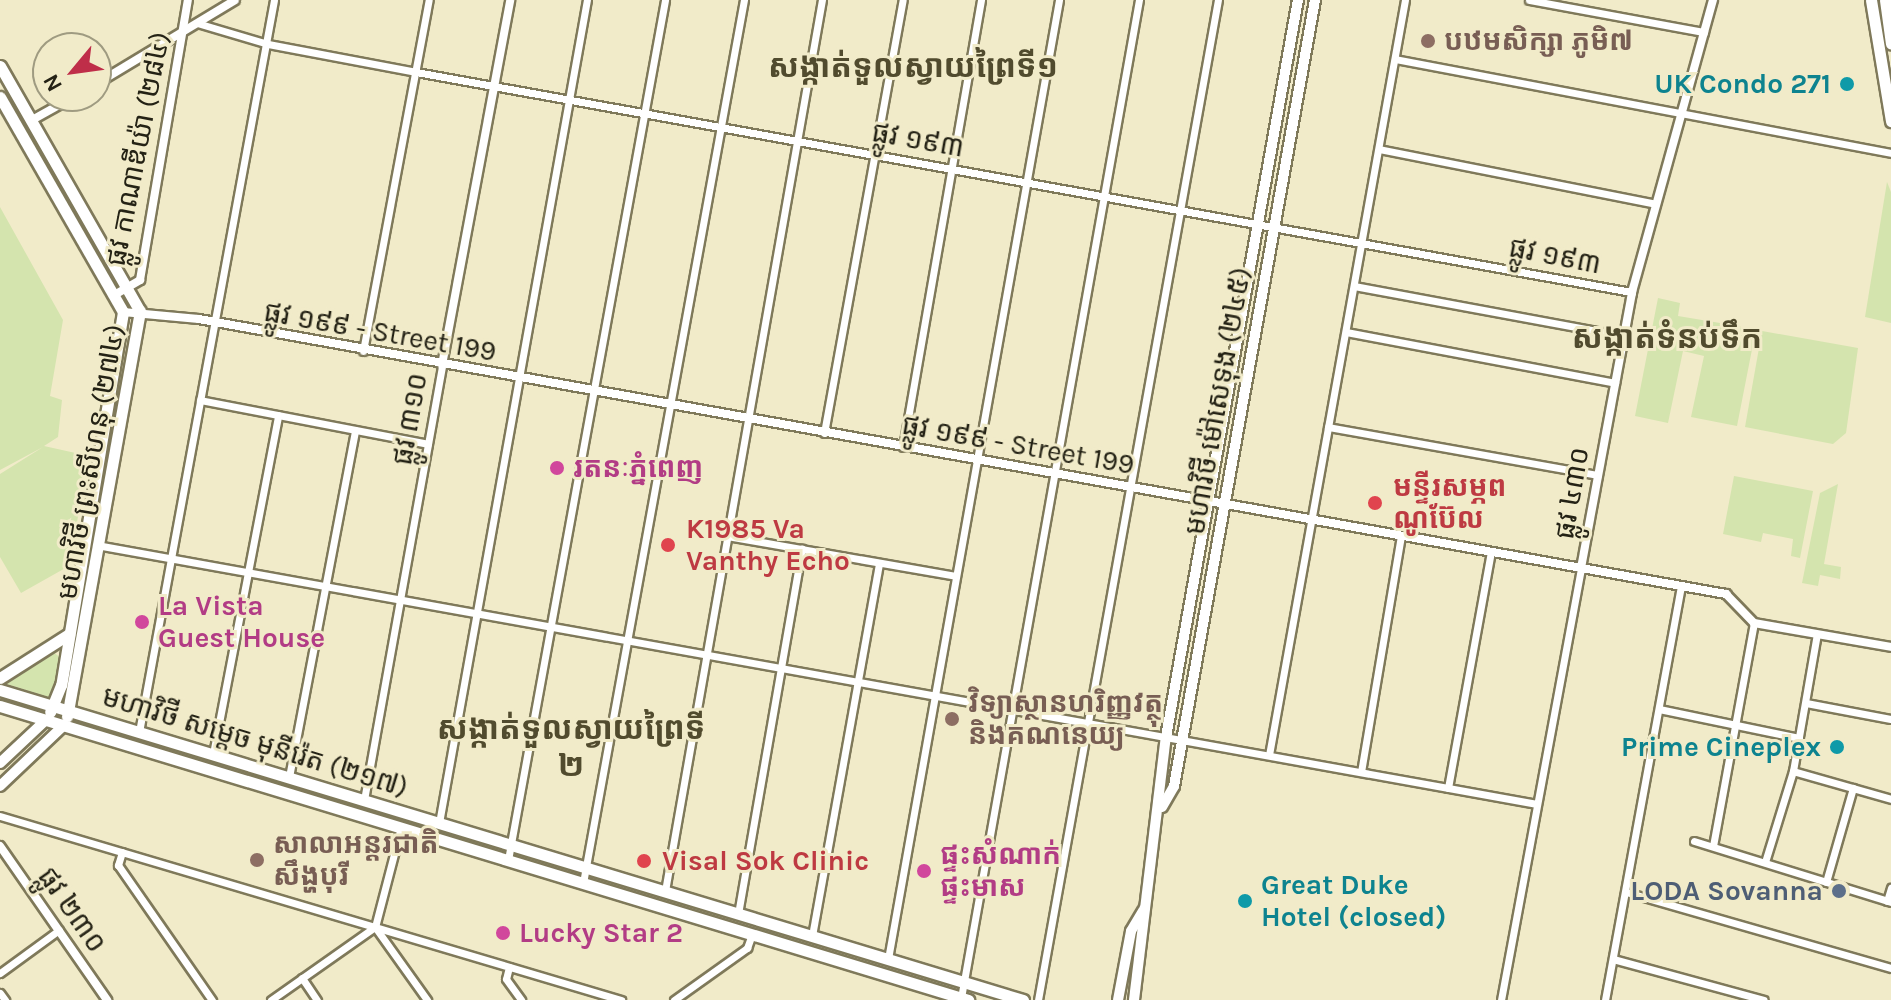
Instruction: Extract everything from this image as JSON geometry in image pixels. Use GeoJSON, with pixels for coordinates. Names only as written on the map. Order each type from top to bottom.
{"type":"FeatureCollection","features":[{"type":"Feature","properties":{"kind":"main road","name":"មហាវិថី ម៉ៅសេទុង (២៤៥)"},"geometry":{"type":"LineString","coordinates":[[1134,1000],[1146,934],[1144,909],[1162,807],[1166,737],[1298,0]]}},
{"type":"Feature","properties":{"kind":"main road","name":"មហាវិថី ម៉ៅសេទុង (២៤៥)"},"geometry":{"type":"LineString","coordinates":[[1162,807],[1174,786],[1315,0]]}},
{"type":"Feature","properties":{"kind":"main road"},"geometry":{"type":"LineString","coordinates":[[1871,0],[1891,121]]}},
{"type":"Feature","properties":{"kind":"main road"},"geometry":{"type":"LineString","coordinates":[[1885,0],[1891,44]]}},
{"type":"Feature","properties":{"kind":"main road","name":"មហាវិថី ព្រះសីហនុ (២៧៤)"},"geometry":{"type":"LineString","coordinates":[[0,66],[130,286],[140,311],[102,546],[70,711],[64,725]]}},
{"type":"Feature","properties":{"kind":"main road","name":"មហាវិថី ព្រះសីហនុ (២៧៤)"},"geometry":{"type":"LineString","coordinates":[[0,97],[116,294],[123,312],[69,634],[53,706],[46,720]]}},
{"type":"Feature","properties":{"kind":"main road"},"geometry":{"type":"LineString","coordinates":[[0,678],[69,634]]}},
{"type":"Feature","properties":{"kind":"main road","name":"មហាវិថី សម្តេច មុនីរ៉េត (២១៧)"},"geometry":{"type":"LineString","coordinates":[[0,690],[1023,1000]]}},
{"type":"Feature","properties":{"kind":"main road","name":"មហាវិថី សម្តេច មុនីរ៉េត (២១៧)"},"geometry":{"type":"LineString","coordinates":[[0,706],[964,999]]}},
{"type":"Feature","properties":{"kind":"main road"},"geometry":{"type":"LineString","coordinates":[[0,763],[46,720]]}},
{"type":"Feature","properties":{"kind":"main road"},"geometry":{"type":"LineString","coordinates":[[0,786],[64,725]]}},
{"type":"Feature","properties":{"kind":"main road","name":"មហាវិថី ម៉ៅសេទុង (២៤៥)"},"geometry":{"type":"LineString","coordinates":[[1118,1000],[1131,931],[1144,909]]}},
{"type":"Feature","properties":{"kind":"street","name":"ផ្លូវ កាណាឌីយ៉ា (២៨៤)"},"geometry":{"type":"LineString","coordinates":[[116,294],[140,280],[188,0]]}},
{"type":"Feature","properties":{"kind":"street"},"geometry":{"type":"LineString","coordinates":[[112,75],[182,36],[235,0]]}},
{"type":"Feature","properties":{"kind":"street"},"geometry":{"type":"LineString","coordinates":[[139,732],[274,0]]}},
{"type":"Feature","properties":{"kind":"street"},"geometry":{"type":"LineString","coordinates":[[363,351],[429,0]]}},
{"type":"Feature","properties":{"kind":"street","name":"ផ្លូវ ៣១០"},"geometry":{"type":"LineString","coordinates":[[364,800],[510,0]]}},
{"type":"Feature","properties":{"kind":"street"},"geometry":{"type":"LineString","coordinates":[[439,823],[587,0]]}},
{"type":"Feature","properties":{"kind":"street"},"geometry":{"type":"LineString","coordinates":[[508,860],[553,627],[665,0]]}},
{"type":"Feature","properties":{"kind":"street"},"geometry":{"type":"LineString","coordinates":[[583,883],[630,641],[744,0]]}},
{"type":"Feature","properties":{"kind":"street"},"geometry":{"type":"LineString","coordinates":[[665,891],[822,0]]}},
{"type":"Feature","properties":{"kind":"street"},"geometry":{"type":"LineString","coordinates":[[824,433],[903,0]]}},
{"type":"Feature","properties":{"kind":"street"},"geometry":{"type":"LineString","coordinates":[[903,447],[981,0]]}},
{"type":"Feature","properties":{"kind":"street"},"geometry":{"type":"LineString","coordinates":[[888,959],[1059,0]]}},
{"type":"Feature","properties":{"kind":"street"},"geometry":{"type":"LineString","coordinates":[[964,999],[964,982],[1139,0]]}},
{"type":"Feature","properties":{"kind":"street"},"geometry":{"type":"LineString","coordinates":[[1038,1000],[1218,0]]}},
{"type":"Feature","properties":{"kind":"street"},"geometry":{"type":"LineString","coordinates":[[1269,755],[1405,0]]}},
{"type":"Feature","properties":{"kind":"street"},"geometry":{"type":"LineString","coordinates":[[1529,0],[1704,32]]}},
{"type":"Feature","properties":{"kind":"street","name":"ផ្លូវ ៤៣០"},"geometry":{"type":"LineString","coordinates":[[1501,1000],[1632,292],[1713,0]]}},
{"type":"Feature","properties":{"kind":"street","name":"ផ្លូវ ១៩៣"},"geometry":{"type":"LineString","coordinates":[[197,23],[268,44],[416,72],[1632,292]]}},
{"type":"Feature","properties":{"kind":"street"},"geometry":{"type":"LineString","coordinates":[[1395,59],[1680,117],[1891,153]]}},
{"type":"Feature","properties":{"kind":"street"},"geometry":{"type":"LineString","coordinates":[[32,120],[46,112]]}},
{"type":"Feature","properties":{"kind":"street"},"geometry":{"type":"LineString","coordinates":[[1379,149],[1656,204]]}},
{"type":"Feature","properties":{"kind":"street"},"geometry":{"type":"LineString","coordinates":[[1354,286],[1623,336]]}},
{"type":"Feature","properties":{"kind":"street","name":"ផ្លូវ ១៩៩ - Street 199"},"geometry":{"type":"LineString","coordinates":[[123,312],[140,311],[216,323],[1681,586],[1733,597],[1754,623]]}},
{"type":"Feature","properties":{"kind":"street"},"geometry":{"type":"LineString","coordinates":[[1346,332],[1615,383]]}},
{"type":"Feature","properties":{"kind":"street"},"geometry":{"type":"LineString","coordinates":[[200,400],[428,444]]}},
{"type":"Feature","properties":{"kind":"street"},"geometry":{"type":"LineString","coordinates":[[213,754],[278,415]]}},
{"type":"Feature","properties":{"kind":"street"},"geometry":{"type":"LineString","coordinates":[[1328,427],[1598,475]]}},
{"type":"Feature","properties":{"kind":"street"},"geometry":{"type":"LineString","coordinates":[[289,777],[355,430]]}},
{"type":"Feature","properties":{"kind":"street"},"geometry":{"type":"LineString","coordinates":[[727,536],[956,576]]}},
{"type":"Feature","properties":{"kind":"street"},"geometry":{"type":"LineString","coordinates":[[1361,772],[1401,536]]}},
{"type":"Feature","properties":{"kind":"street"},"geometry":{"type":"LineString","coordinates":[[102,546],[1537,804]]}},
{"type":"Feature","properties":{"kind":"street"},"geometry":{"type":"LineString","coordinates":[[738,914],[802,549]]}},
{"type":"Feature","properties":{"kind":"street"},"geometry":{"type":"LineString","coordinates":[[1448,788],[1491,552]]}},
{"type":"Feature","properties":{"kind":"street"},"geometry":{"type":"LineString","coordinates":[[812,936],[879,563]]}},
{"type":"Feature","properties":{"kind":"street"},"geometry":{"type":"LineString","coordinates":[[1605,1000],[1681,586]]}},
{"type":"Feature","properties":{"kind":"street"},"geometry":{"type":"LineString","coordinates":[[1713,846],[1754,623],[1891,647]]}},
{"type":"Feature","properties":{"kind":"street"},"geometry":{"type":"LineString","coordinates":[[1765,862],[1793,771],[1817,634]]}},
{"type":"Feature","properties":{"kind":"street"},"geometry":{"type":"LineString","coordinates":[[1806,703],[1891,719]]}},
{"type":"Feature","properties":{"kind":"street"},"geometry":{"type":"LineString","coordinates":[[1659,709],[1799,738]]}},
{"type":"Feature","properties":{"kind":"street"},"geometry":{"type":"LineString","coordinates":[[1793,771],[1891,799]]}},
{"type":"Feature","properties":{"kind":"street"},"geometry":{"type":"LineString","coordinates":[[1826,882],[1853,788]]}},
{"type":"Feature","properties":{"kind":"street"},"geometry":{"type":"LineString","coordinates":[[0,816],[621,1000]]}},
{"type":"Feature","properties":{"kind":"street"},"geometry":{"type":"LineString","coordinates":[[271,1000],[375,927],[401,827]]}},
{"type":"Feature","properties":{"kind":"street"},"geometry":{"type":"LineString","coordinates":[[1694,841],[1889,902],[1891,888]]}},
{"type":"Feature","properties":{"kind":"street","name":"ផ្លូវ ២៣០"},"geometry":{"type":"LineString","coordinates":[[0,846],[107,1000]]}},
{"type":"Feature","properties":{"kind":"street"},"geometry":{"type":"LineString","coordinates":[[122,852],[118,865],[212,1000]]}},
{"type":"Feature","properties":{"kind":"street"},"geometry":{"type":"LineString","coordinates":[[1626,892],[1891,968]]}},
{"type":"Feature","properties":{"kind":"street"},"geometry":{"type":"LineString","coordinates":[[375,927],[427,1000]]}},
{"type":"Feature","properties":{"kind":"street"},"geometry":{"type":"LineString","coordinates":[[0,973],[59,930]]}},
{"type":"Feature","properties":{"kind":"street"},"geometry":{"type":"LineString","coordinates":[[674,1000],[747,948],[752,934]]}},
{"type":"Feature","properties":{"kind":"street"},"geometry":{"type":"LineString","coordinates":[[1613,959],[1764,1000]]}},
{"type":"Feature","properties":{"kind":"street"},"geometry":{"type":"LineString","coordinates":[[509,967],[506,979],[521,1000]]}},
{"type":"Feature","properties":{"kind":"street"},"geometry":{"type":"LineString","coordinates":[[302,978],[317,1000]]}},
{"type":"Feature","properties":{"kind":"street"},"geometry":{"type":"LineString","coordinates":[[0,993],[5,1000]]}},
{"type":"Feature","properties":{"kind":"green space"},"geometry":{"type":"Polygon","coordinates":[[[1887,182],[1891,192],[1891,323],[1865,317],[1887,182]]]}},
{"type":"Feature","properties":{"kind":"green space"},"geometry":{"type":"Polygon","coordinates":[[[0,207],[63,320],[50,396],[62,400],[58,437],[44,446],[89,456],[69,566],[21,593],[0,557],[0,474],[43,447],[0,470],[0,207]]]}},
{"type":"Feature","properties":{"kind":"green space"},"geometry":{"type":"Polygon","coordinates":[[[1658,298],[1680,303],[1678,316],[1756,329],[1737,426],[1691,417],[1704,356],[1683,351],[1668,423],[1635,416],[1658,298]]]}},
{"type":"Feature","properties":{"kind":"green space"},"geometry":{"type":"Polygon","coordinates":[[[1762,331],[1858,348],[1846,433],[1833,444],[1745,427],[1762,331]]]}},
{"type":"Feature","properties":{"kind":"green space"},"geometry":{"type":"Polygon","coordinates":[[[1734,476],[1813,491],[1800,558],[1791,556],[1793,539],[1763,533],[1761,542],[1723,534],[1734,476]]]}},
{"type":"Feature","properties":{"kind":"green space"},"geometry":{"type":"Polygon","coordinates":[[[1838,484],[1824,564],[1841,567],[1840,579],[1820,575],[1818,586],[1802,583],[1820,493],[1838,484]]]}},
{"type":"Feature","properties":{"kind":"green space"},"geometry":{"type":"Polygon","coordinates":[[[53,652],[61,658],[51,698],[6,684],[53,652]]]}},
{"type":"Feature","properties":{"kind":"place","name":"បឋមសិក្សា ភូមិ៧"},"geometry":{"type":"Point","coordinates":[1428,41]}},
{"type":"Feature","properties":{"kind":"place","name":"UK Condo 271"},"geometry":{"type":"Point","coordinates":[1847,84]}},
{"type":"Feature","properties":{"kind":"place","name":"រតនៈភ្នំពេញ"},"geometry":{"type":"Point","coordinates":[557,468]}},
{"type":"Feature","properties":{"kind":"place","name":"មន្ទីរសម្ភព ណូប៊ែល"},"geometry":{"type":"Point","coordinates":[1375,503]}},
{"type":"Feature","properties":{"kind":"place","name":"K1985 Va Vanthy Echo"},"geometry":{"type":"Point","coordinates":[668,545]}},
{"type":"Feature","properties":{"kind":"place","name":"La Vista Guest House"},"geometry":{"type":"Point","coordinates":[142,622]}},
{"type":"Feature","properties":{"kind":"place","name":"វិទ្យាស្ថានហរិញ្ញវត្ថុ និងគណនេយ្យ"},"geometry":{"type":"Point","coordinates":[952,719]}},
{"type":"Feature","properties":{"kind":"place","name":"Prime Cineplex"},"geometry":{"type":"Point","coordinates":[1837,747]}},
{"type":"Feature","properties":{"kind":"place","name":"សាលាអន្តរជាតិ សឹង្ហបុរី"},"geometry":{"type":"Point","coordinates":[257,860]}},
{"type":"Feature","properties":{"kind":"place","name":"Visal Sok Clinic"},"geometry":{"type":"Point","coordinates":[644,861]}},
{"type":"Feature","properties":{"kind":"place","name":"ផ្ទះសំណាក់ ផ្ទះមាស"},"geometry":{"type":"Point","coordinates":[924,871]}},
{"type":"Feature","properties":{"kind":"place","name":"LODA Sovanna"},"geometry":{"type":"Point","coordinates":[1839,891]}},
{"type":"Feature","properties":{"kind":"place","name":"Great Duke Hotel (closed)"},"geometry":{"type":"Point","coordinates":[1245,901]}},
{"type":"Feature","properties":{"kind":"place","name":"Lucky Star 2"},"geometry":{"type":"Point","coordinates":[503,933]}},
{"type":"Feature","properties":{"kind":"district","name":"សង្កាត់ទួលស្វាយព្រៃទី១"},"geometry":{"type":"Point","coordinates":[913,67]}},
{"type":"Feature","properties":{"kind":"district","name":"សង្កាត់ទំនប់ទឹក"},"geometry":{"type":"Point","coordinates":[1667,338]}},
{"type":"Feature","properties":{"kind":"district","name":"សង្កាត់ទួលស្វាយព្រៃទី ២"},"geometry":{"type":"Point","coordinates":[571,748]}}]}
